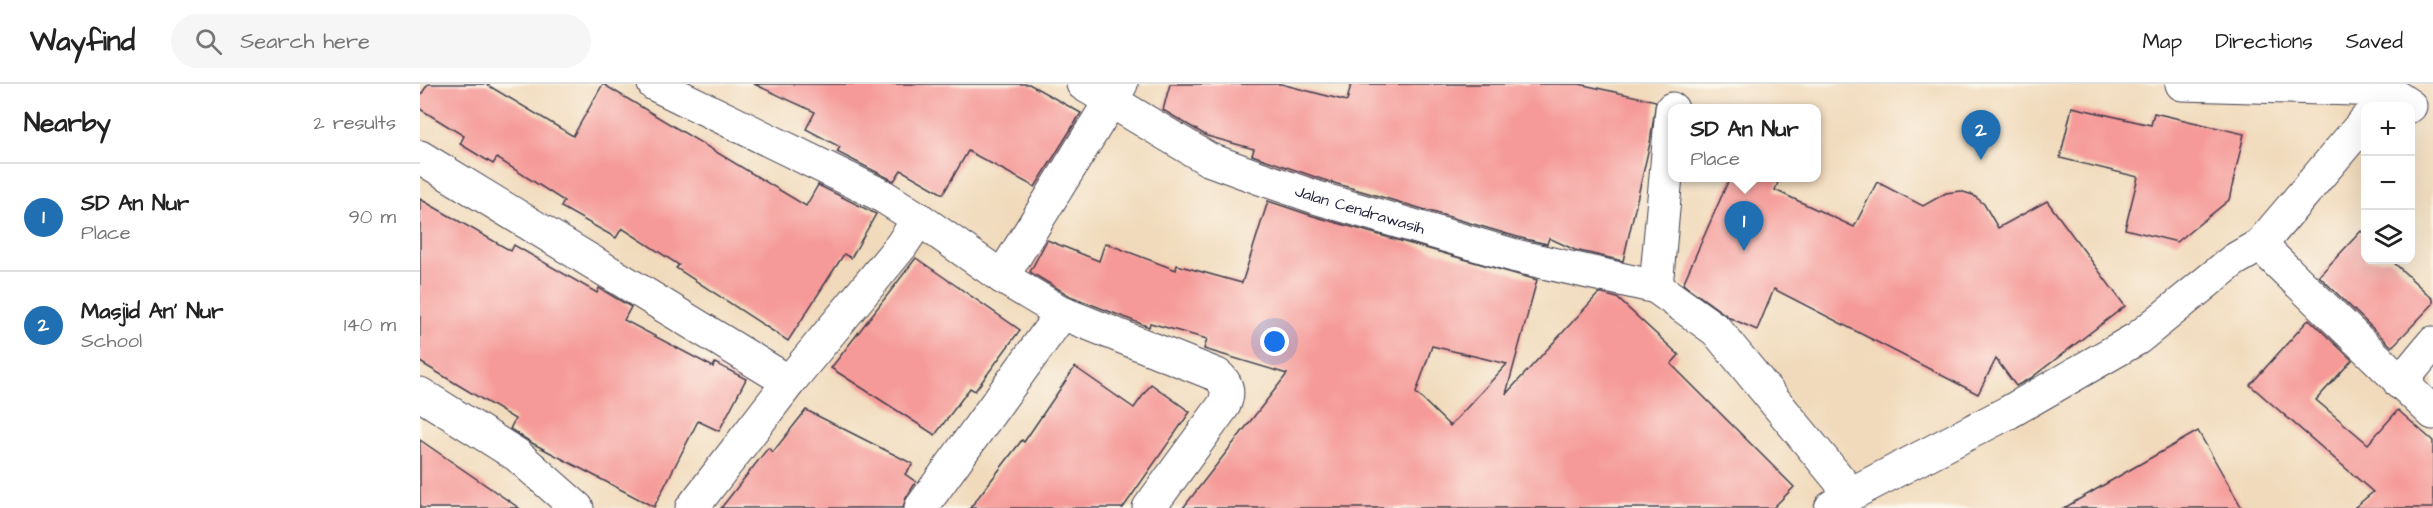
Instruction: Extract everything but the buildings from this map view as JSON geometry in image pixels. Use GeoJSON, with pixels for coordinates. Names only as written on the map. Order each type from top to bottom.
{"type":"FeatureCollection","features":[{"type":"Feature","properties":{"kind":"street"},"geometry":{"type":"LineString","coordinates":[[654,84],[881,195],[1002,277],[1062,312],[1217,375],[1224,380],[1227,387],[1224,405],[1149,508]]}},
{"type":"Feature","properties":{"kind":"street"},"geometry":{"type":"LineString","coordinates":[[1673,104],[1677,84]]}},
{"type":"Feature","properties":{"kind":"street"},"geometry":{"type":"LineString","coordinates":[[2182,84],[2394,99],[2433,122]]}},
{"type":"Feature","properties":{"kind":"street"},"geometry":{"type":"LineString","coordinates":[[1002,277],[1105,90]]}},
{"type":"Feature","properties":{"kind":"street","name":"Jalan Cendrawasih"},"geometry":{"type":"LineString","coordinates":[[1105,90],[1208,159],[1269,181],[1516,256],[1656,287]]}},
{"type":"Feature","properties":{"kind":"street"},"geometry":{"type":"LineString","coordinates":[[1668,154],[1656,287],[1716,330],[1841,501],[2009,412],[2138,338],[2234,260],[2260,245],[2361,126]]}},
{"type":"Feature","properties":{"kind":"street"},"geometry":{"type":"LineString","coordinates":[[420,156],[789,382]]}},
{"type":"Feature","properties":{"kind":"street"},"geometry":{"type":"LineString","coordinates":[[692,508],[789,382],[901,246],[919,219]]}},
{"type":"Feature","properties":{"kind":"street"},"geometry":{"type":"LineString","coordinates":[[2260,245],[2433,413]]}},
{"type":"Feature","properties":{"kind":"street"},"geometry":{"type":"LineString","coordinates":[[921,508],[1062,312]]}},
{"type":"Feature","properties":{"kind":"street"},"geometry":{"type":"LineString","coordinates":[[2400,383],[2433,343]]}},
{"type":"Feature","properties":{"kind":"street"},"geometry":{"type":"LineString","coordinates":[[420,394],[517,455],[577,508]]}},
{"type":"Feature","properties":{"kind":"place","name":"Masjid An' Nur"},"geometry":{"type":"Point","coordinates":[1981,160]}},
{"type":"Feature","properties":{"kind":"place","name":"SD An Nur"},"geometry":{"type":"Point","coordinates":[1744,251]}}]}
